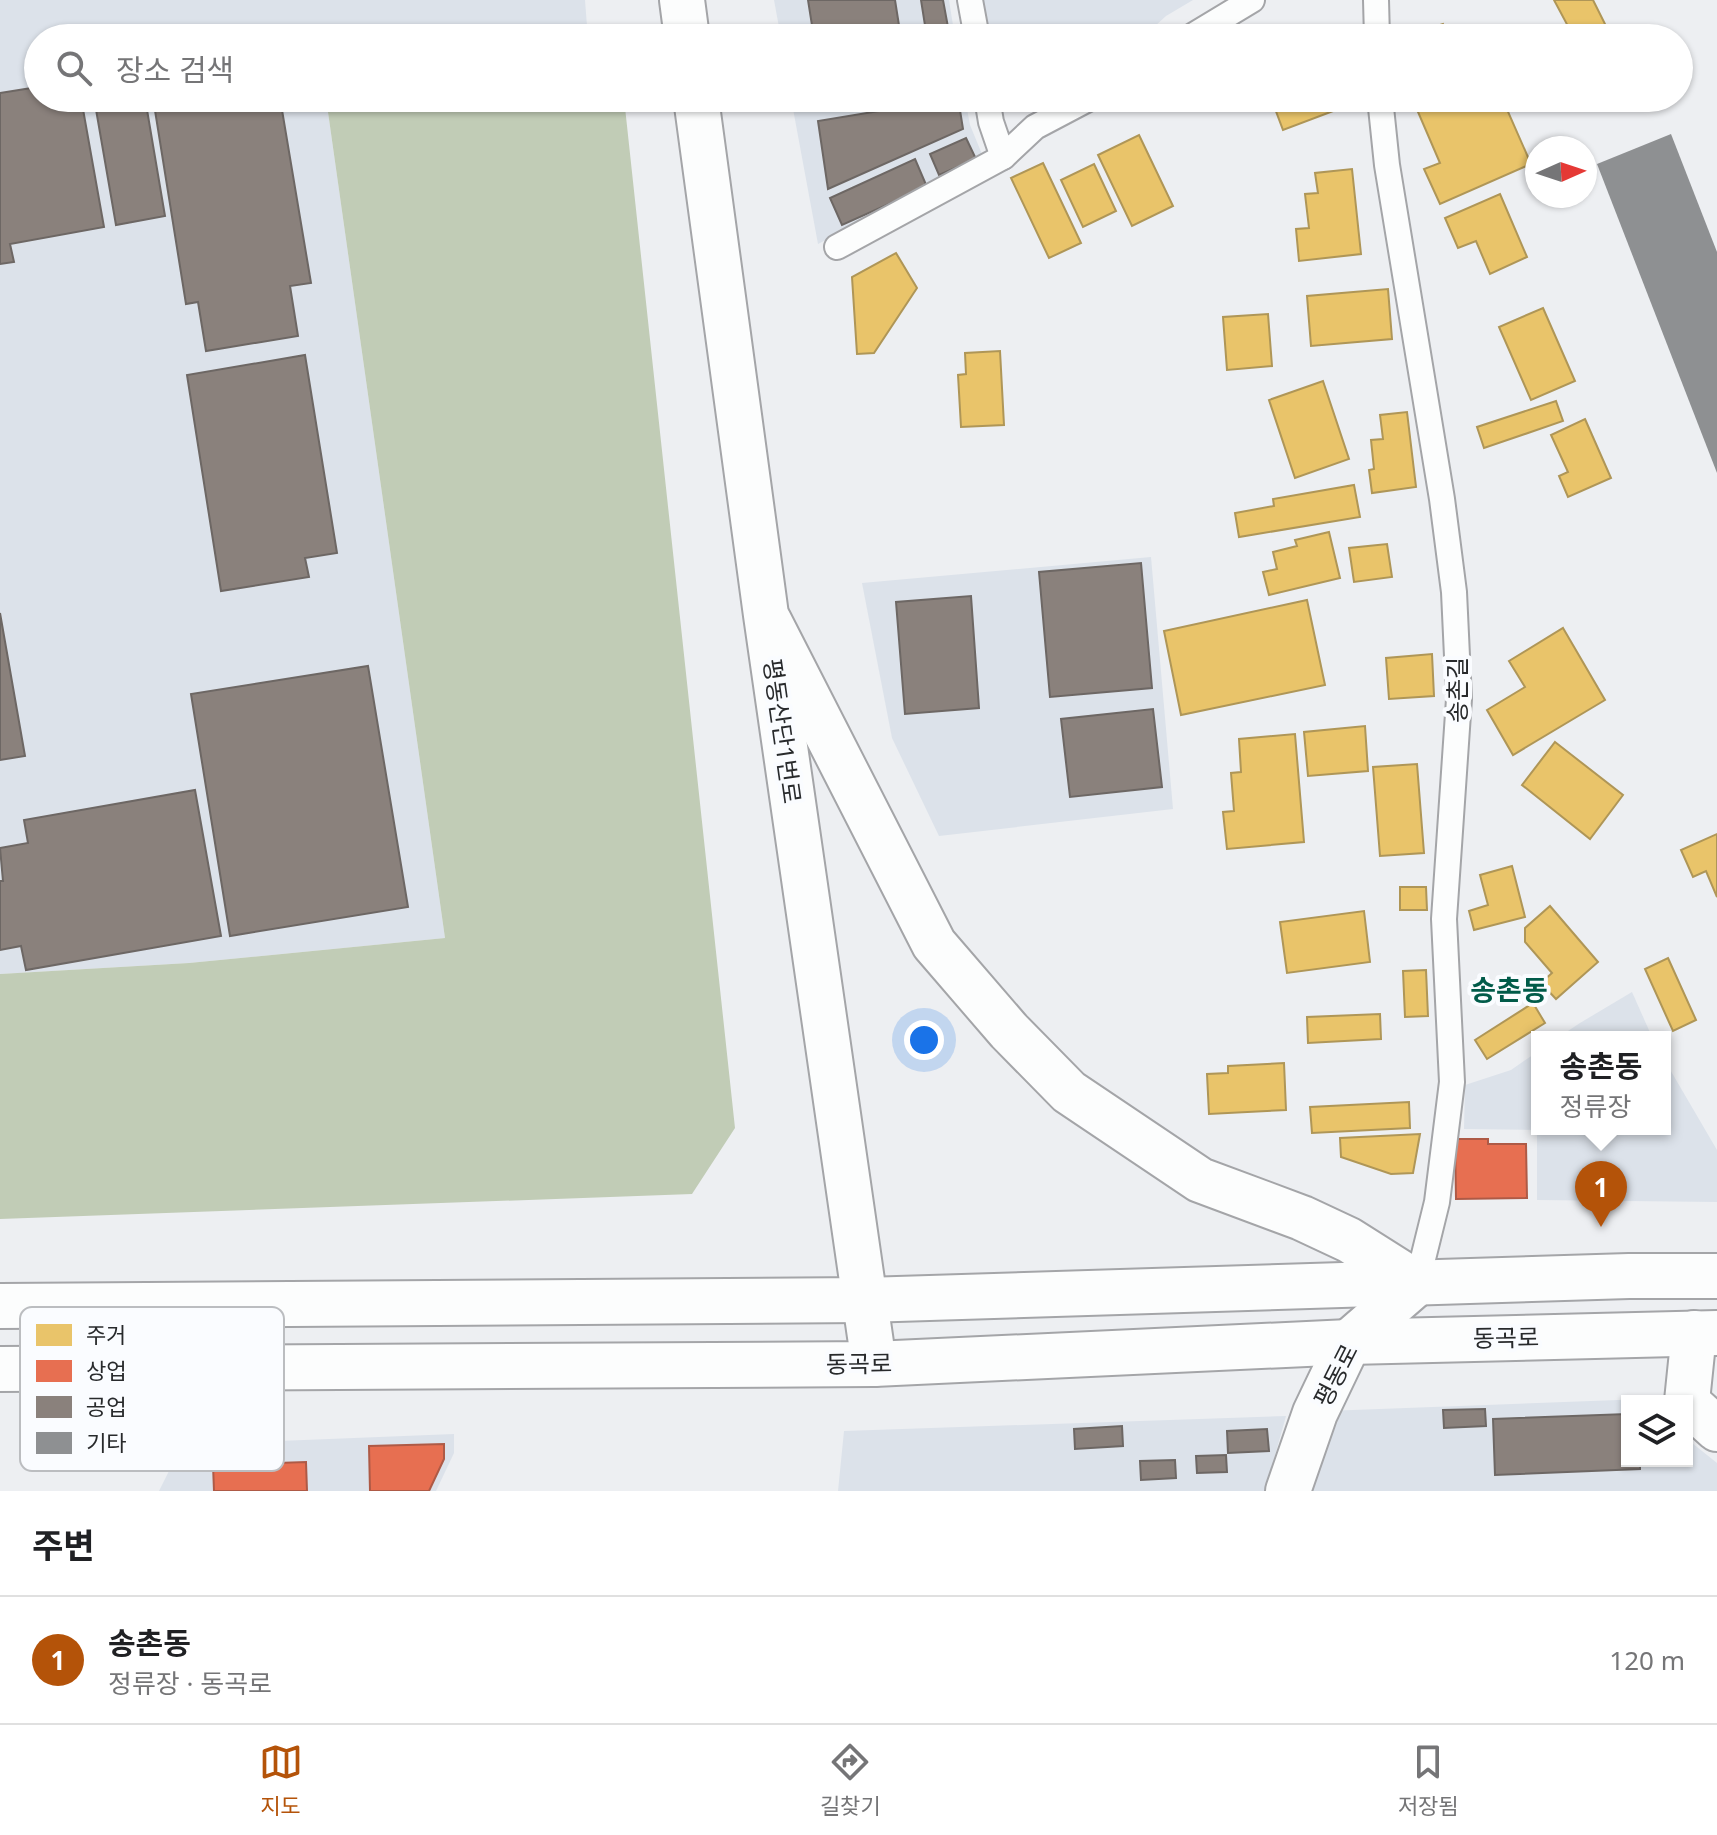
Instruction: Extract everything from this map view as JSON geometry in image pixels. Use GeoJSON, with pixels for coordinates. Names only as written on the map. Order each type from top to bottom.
{"type":"FeatureCollection","features":[{"type":"Feature","properties":{"kind":"main road"},"geometry":{"type":"LineString","coordinates":[[682,0],[685,24]]}},
{"type":"Feature","properties":{"kind":"main road","name":"평동산단1번로"},"geometry":{"type":"LineString","coordinates":[[698,112],[766,615],[874,1364]]}},
{"type":"Feature","properties":{"kind":"main road"},"geometry":{"type":"LineString","coordinates":[[766,615],[934,944],[1009,1031],[1069,1092],[1200,1180],[1302,1218],[1349,1240],[1417,1283]]}},
{"type":"Feature","properties":{"kind":"main road"},"geometry":{"type":"LineString","coordinates":[[0,1306],[865,1300],[1629,1276],[1717,1276]]}},
{"type":"Feature","properties":{"kind":"main road","name":"평동로"},"geometry":{"type":"LineString","coordinates":[[1288,1491],[1315,1413],[1349,1342],[1417,1283]]}},
{"type":"Feature","properties":{"kind":"main road"},"geometry":{"type":"LineString","coordinates":[[1689,1395],[1705,1333]]}},
{"type":"Feature","properties":{"kind":"main road","name":"동곡로"},"geometry":{"type":"LineString","coordinates":[[284,1367],[874,1364],[1349,1342],[1705,1333]]}},
{"type":"Feature","properties":{"kind":"main road","name":"동곡로"},"geometry":{"type":"LineString","coordinates":[[0,1369],[20,1369]]}},
{"type":"Feature","properties":{"kind":"main road"},"geometry":{"type":"LineString","coordinates":[[1693,1407],[1717,1429]]}},
{"type":"Feature","properties":{"kind":"lane"},"geometry":{"type":"LineString","coordinates":[[970,0],[974,24]]}},
{"type":"Feature","properties":{"kind":"lane"},"geometry":{"type":"LineString","coordinates":[[1212,24],[1252,0]]}},
{"type":"Feature","properties":{"kind":"lane"},"geometry":{"type":"LineString","coordinates":[[1376,0],[1377,24]]}},
{"type":"Feature","properties":{"kind":"lane"},"geometry":{"type":"LineString","coordinates":[[989,112],[1003,157]]}},
{"type":"Feature","properties":{"kind":"lane"},"geometry":{"type":"LineString","coordinates":[[837,247],[1003,157],[1035,127],[1063,112]]}},
{"type":"Feature","properties":{"kind":"lane","name":"송촌길"},"geometry":{"type":"LineString","coordinates":[[1381,112],[1387,165],[1442,499],[1454,592],[1459,699],[1444,919],[1452,1082],[1437,1202],[1417,1283]]}},
{"type":"Feature","properties":{"kind":"shaded area"},"geometry":{"type":"Polygon","coordinates":[[[0,0],[585,0],[587,24],[24,24],[24,112],[328,112],[445,938],[189,963],[0,974],[0,0]]]}},
{"type":"Feature","properties":{"kind":"shaded area"},"geometry":{"type":"Polygon","coordinates":[[[774,0],[949,0],[953,24],[778,24],[774,0]]]}},
{"type":"Feature","properties":{"kind":"shaded area"},"geometry":{"type":"Polygon","coordinates":[[[983,0],[1193,0],[1157,24],[987,24],[983,0]]]}},
{"type":"Feature","properties":{"kind":"shaded area"},"geometry":{"type":"Polygon","coordinates":[[[794,112],[968,112],[984,159],[818,244],[794,112]]]}},
{"type":"Feature","properties":{"kind":"shaded area"},"geometry":{"type":"Polygon","coordinates":[[[1151,557],[1173,809],[939,836],[892,738],[862,583],[1151,557]]]}},
{"type":"Feature","properties":{"kind":"shaded area"},"geometry":{"type":"Polygon","coordinates":[[[1632,992],[1649,1031],[1568,1031],[1632,992]]]}},
{"type":"Feature","properties":{"kind":"shaded area"},"geometry":{"type":"Polygon","coordinates":[[[1531,1056],[1531,1130],[1464,1129],[1465,1085],[1511,1070],[1531,1056]]]}},
{"type":"Feature","properties":{"kind":"shaded area"},"geometry":{"type":"Polygon","coordinates":[[[1671,1071],[1717,1150],[1717,1202],[1537,1200],[1537,1135],[1671,1135],[1671,1071]]]}},
{"type":"Feature","properties":{"kind":"shaded area"},"geometry":{"type":"Polygon","coordinates":[[[1621,1400],[1621,1467],[1693,1467],[1693,1444],[1717,1463],[1717,1491],[1301,1491],[1326,1411],[1621,1400]]]}},
{"type":"Feature","properties":{"kind":"shaded area"},"geometry":{"type":"Polygon","coordinates":[[[1286,1416],[1265,1491],[838,1491],[844,1431],[1286,1416]]]}},
{"type":"Feature","properties":{"kind":"shaded area"},"geometry":{"type":"Polygon","coordinates":[[[454,1434],[454,1453],[436,1491],[159,1491],[169,1471],[284,1471],[284,1441],[454,1434]]]}},
{"type":"Feature","properties":{"kind":"green space"},"geometry":{"type":"Polygon","coordinates":[[[328,112],[626,112],[735,1128],[692,1194],[0,1219],[0,974],[189,963],[445,938],[328,112]]]}},
{"type":"Feature","properties":{"kind":"building: 주거"},"geometry":{"type":"Polygon","coordinates":[[[1554,0],[1593,0],[1605,24],[1567,24],[1554,0]]]}},
{"type":"Feature","properties":{"kind":"building: 주거"},"geometry":{"type":"Polygon","coordinates":[[[1276,112],[1331,112],[1283,130],[1276,112]]]}},
{"type":"Feature","properties":{"kind":"building: 주거"},"geometry":{"type":"Polygon","coordinates":[[[1418,112],[1508,112],[1525,150],[1525,167],[1440,204],[1424,169],[1440,163],[1418,112]]]}},
{"type":"Feature","properties":{"kind":"building: 주거"},"geometry":{"type":"Polygon","coordinates":[[[1139,135],[1173,206],[1132,226],[1098,155],[1139,135]]]}},
{"type":"Feature","properties":{"kind":"building: 주거"},"geometry":{"type":"Polygon","coordinates":[[[1043,163],[1081,243],[1049,258],[1011,178],[1043,163]]]}},
{"type":"Feature","properties":{"kind":"building: 주거"},"geometry":{"type":"Polygon","coordinates":[[[1094,164],[1116,211],[1083,227],[1061,180],[1094,164]]]}},
{"type":"Feature","properties":{"kind":"building: 주거"},"geometry":{"type":"Polygon","coordinates":[[[1352,169],[1361,254],[1299,261],[1296,229],[1309,228],[1305,194],[1318,193],[1315,173],[1352,169]]]}},
{"type":"Feature","properties":{"kind":"building: 주거"},"geometry":{"type":"Polygon","coordinates":[[[1500,194],[1527,257],[1490,274],[1476,241],[1458,248],[1445,218],[1500,194]]]}},
{"type":"Feature","properties":{"kind":"building: 주거"},"geometry":{"type":"Polygon","coordinates":[[[896,253],[917,288],[874,353],[857,354],[852,277],[896,253]]]}},
{"type":"Feature","properties":{"kind":"building: 주거"},"geometry":{"type":"Polygon","coordinates":[[[1388,289],[1392,339],[1311,346],[1307,296],[1388,289]]]}},
{"type":"Feature","properties":{"kind":"building: 주거"},"geometry":{"type":"Polygon","coordinates":[[[1543,308],[1575,381],[1531,400],[1499,327],[1543,308]]]}},
{"type":"Feature","properties":{"kind":"building: 주거"},"geometry":{"type":"Polygon","coordinates":[[[1268,314],[1272,366],[1227,370],[1223,317],[1268,314]]]}},
{"type":"Feature","properties":{"kind":"building: 주거"},"geometry":{"type":"Polygon","coordinates":[[[1000,351],[1004,425],[961,427],[958,375],[966,374],[965,353],[1000,351]]]}},
{"type":"Feature","properties":{"kind":"building: 주거"},"geometry":{"type":"Polygon","coordinates":[[[1323,381],[1349,459],[1295,478],[1269,400],[1323,381]]]}},
{"type":"Feature","properties":{"kind":"building: 주거"},"geometry":{"type":"Polygon","coordinates":[[[1556,401],[1563,421],[1484,448],[1477,427],[1556,401]]]}},
{"type":"Feature","properties":{"kind":"building: 주거"},"geometry":{"type":"Polygon","coordinates":[[[1407,412],[1416,487],[1372,493],[1369,470],[1374,469],[1371,440],[1383,439],[1380,415],[1407,412]]]}},
{"type":"Feature","properties":{"kind":"building: 주거"},"geometry":{"type":"Polygon","coordinates":[[[1585,419],[1611,478],[1568,497],[1559,476],[1568,472],[1551,435],[1585,419]]]}},
{"type":"Feature","properties":{"kind":"building: 주거"},"geometry":{"type":"Polygon","coordinates":[[[1354,485],[1360,517],[1239,537],[1235,513],[1274,506],[1273,499],[1354,485]]]}},
{"type":"Feature","properties":{"kind":"building: 주거"},"geometry":{"type":"Polygon","coordinates":[[[1329,532],[1340,578],[1269,595],[1263,572],[1277,569],[1273,552],[1297,546],[1295,540],[1329,532]]]}},
{"type":"Feature","properties":{"kind":"building: 주거"},"geometry":{"type":"Polygon","coordinates":[[[1387,544],[1392,577],[1354,582],[1349,548],[1387,544]]]}},
{"type":"Feature","properties":{"kind":"building: 주거"},"geometry":{"type":"Polygon","coordinates":[[[1307,600],[1325,685],[1181,715],[1164,631],[1307,600]]]}},
{"type":"Feature","properties":{"kind":"building: 주거"},"geometry":{"type":"Polygon","coordinates":[[[1563,628],[1605,700],[1513,755],[1487,710],[1525,687],[1509,661],[1563,628]]]}},
{"type":"Feature","properties":{"kind":"building: 주거"},"geometry":{"type":"Polygon","coordinates":[[[1432,654],[1434,696],[1389,699],[1386,658],[1432,654]]]}},
{"type":"Feature","properties":{"kind":"building: 주거"},"geometry":{"type":"Polygon","coordinates":[[[1365,726],[1368,771],[1308,776],[1304,732],[1365,726]]]}},
{"type":"Feature","properties":{"kind":"building: 주거"},"geometry":{"type":"Polygon","coordinates":[[[1295,734],[1304,842],[1227,849],[1223,812],[1234,811],[1231,773],[1241,772],[1239,739],[1295,734]]]}},
{"type":"Feature","properties":{"kind":"building: 주거"},"geometry":{"type":"Polygon","coordinates":[[[1555,742],[1623,795],[1590,839],[1522,785],[1555,742]]]}},
{"type":"Feature","properties":{"kind":"building: 주거"},"geometry":{"type":"Polygon","coordinates":[[[1417,764],[1424,853],[1380,856],[1373,767],[1417,764]]]}},
{"type":"Feature","properties":{"kind":"building: 주거"},"geometry":{"type":"Polygon","coordinates":[[[1717,834],[1717,897],[1706,871],[1693,877],[1681,850],[1717,834]]]}},
{"type":"Feature","properties":{"kind":"building: 주거"},"geometry":{"type":"Polygon","coordinates":[[[1512,866],[1525,917],[1474,930],[1469,911],[1488,905],[1480,875],[1512,866]]]}},
{"type":"Feature","properties":{"kind":"building: 주거"},"geometry":{"type":"Polygon","coordinates":[[[1400,887],[1426,887],[1427,910],[1400,910],[1400,887]]]}},
{"type":"Feature","properties":{"kind":"building: 주거"},"geometry":{"type":"Polygon","coordinates":[[[1550,906],[1598,962],[1556,999],[1541,983],[1552,973],[1525,942],[1525,928],[1550,906]]]}},
{"type":"Feature","properties":{"kind":"building: 주거"},"geometry":{"type":"Polygon","coordinates":[[[1364,911],[1370,962],[1287,973],[1280,922],[1364,911]]]}},
{"type":"Feature","properties":{"kind":"building: 주거"},"geometry":{"type":"Polygon","coordinates":[[[1668,958],[1696,1020],[1673,1031],[1645,969],[1668,958]]]}},
{"type":"Feature","properties":{"kind":"building: 주거"},"geometry":{"type":"Polygon","coordinates":[[[1426,970],[1428,1016],[1405,1017],[1403,971],[1426,970]]]}},
{"type":"Feature","properties":{"kind":"building: 주거"},"geometry":{"type":"Polygon","coordinates":[[[1533,1003],[1545,1023],[1487,1059],[1475,1040],[1533,1003]]]}},
{"type":"Feature","properties":{"kind":"building: 주거"},"geometry":{"type":"Polygon","coordinates":[[[1380,1014],[1381,1039],[1308,1043],[1307,1017],[1380,1014]]]}},
{"type":"Feature","properties":{"kind":"building: 주거"},"geometry":{"type":"Polygon","coordinates":[[[1284,1063],[1286,1110],[1209,1114],[1207,1074],[1228,1073],[1228,1066],[1284,1063]]]}},
{"type":"Feature","properties":{"kind":"building: 주거"},"geometry":{"type":"Polygon","coordinates":[[[1409,1102],[1410,1128],[1312,1133],[1310,1107],[1409,1102]]]}},
{"type":"Feature","properties":{"kind":"building: 주거"},"geometry":{"type":"Polygon","coordinates":[[[1420,1134],[1413,1173],[1391,1174],[1341,1157],[1340,1138],[1420,1134]]]}},
{"type":"Feature","properties":{"kind":"building: 상업"},"geometry":{"type":"Polygon","coordinates":[[[1455,1139],[1488,1139],[1488,1144],[1526,1144],[1527,1198],[1456,1199],[1455,1139]]]}},
{"type":"Feature","properties":{"kind":"building: 상업"},"geometry":{"type":"Polygon","coordinates":[[[444,1444],[444,1459],[429,1491],[370,1491],[369,1446],[444,1444]]]}},
{"type":"Feature","properties":{"kind":"building: 상업"},"geometry":{"type":"Polygon","coordinates":[[[306,1462],[307,1491],[214,1491],[213,1471],[284,1471],[284,1463],[306,1462]]]}},
{"type":"Feature","properties":{"kind":"building: 공업"},"geometry":{"type":"Polygon","coordinates":[[[808,0],[895,0],[899,24],[812,24],[808,0]]]}},
{"type":"Feature","properties":{"kind":"building: 공업"},"geometry":{"type":"Polygon","coordinates":[[[921,0],[943,0],[947,24],[925,24],[921,0]]]}},
{"type":"Feature","properties":{"kind":"building: 공업"},"geometry":{"type":"Polygon","coordinates":[[[24,89],[24,112],[83,112],[104,227],[10,244],[14,262],[0,264],[0,93],[24,89]]]}},
{"type":"Feature","properties":{"kind":"building: 공업"},"geometry":{"type":"Polygon","coordinates":[[[96,112],[147,112],[165,216],[116,225],[96,112]]]}},
{"type":"Feature","properties":{"kind":"building: 공업"},"geometry":{"type":"Polygon","coordinates":[[[155,112],[282,112],[311,283],[290,286],[298,336],[206,351],[198,302],[186,304],[155,112]]]}},
{"type":"Feature","properties":{"kind":"building: 공업"},"geometry":{"type":"Polygon","coordinates":[[[873,112],[960,112],[963,129],[828,189],[818,121],[873,112]]]}},
{"type":"Feature","properties":{"kind":"building: 공업"},"geometry":{"type":"Polygon","coordinates":[[[966,138],[976,159],[939,175],[930,154],[966,138]]]}},
{"type":"Feature","properties":{"kind":"building: 공업"},"geometry":{"type":"Polygon","coordinates":[[[915,159],[927,187],[842,225],[830,198],[915,159]]]}},
{"type":"Feature","properties":{"kind":"building: 공업"},"geometry":{"type":"Polygon","coordinates":[[[305,355],[337,553],[305,558],[309,577],[221,591],[187,375],[305,355]]]}},
{"type":"Feature","properties":{"kind":"building: 공업"},"geometry":{"type":"Polygon","coordinates":[[[1141,563],[1152,688],[1050,697],[1039,572],[1141,563]]]}},
{"type":"Feature","properties":{"kind":"building: 공업"},"geometry":{"type":"Polygon","coordinates":[[[971,596],[979,708],[905,714],[896,602],[971,596]]]}},
{"type":"Feature","properties":{"kind":"building: 공업"},"geometry":{"type":"Polygon","coordinates":[[[0,613],[25,756],[0,760],[0,613]]]}},
{"type":"Feature","properties":{"kind":"building: 공업"},"geometry":{"type":"Polygon","coordinates":[[[368,666],[408,907],[230,936],[191,694],[368,666]]]}},
{"type":"Feature","properties":{"kind":"building: 공업"},"geometry":{"type":"Polygon","coordinates":[[[1153,709],[1162,787],[1070,797],[1061,719],[1153,709]]]}},
{"type":"Feature","properties":{"kind":"building: 공업"},"geometry":{"type":"Polygon","coordinates":[[[195,790],[221,936],[26,970],[21,946],[0,950],[0,881],[3,881],[0,848],[28,843],[24,820],[195,790]]]}},
{"type":"Feature","properties":{"kind":"building: 공업"},"geometry":{"type":"Polygon","coordinates":[[[1485,1409],[1486,1426],[1444,1428],[1443,1410],[1485,1409]]]}},
{"type":"Feature","properties":{"kind":"building: 공업"},"geometry":{"type":"Polygon","coordinates":[[[1621,1414],[1621,1467],[1640,1469],[1495,1475],[1493,1419],[1621,1414]]]}},
{"type":"Feature","properties":{"kind":"building: 공업"},"geometry":{"type":"Polygon","coordinates":[[[1122,1426],[1123,1446],[1075,1449],[1074,1429],[1122,1426]]]}},
{"type":"Feature","properties":{"kind":"building: 공업"},"geometry":{"type":"Polygon","coordinates":[[[1267,1429],[1269,1451],[1228,1453],[1227,1431],[1267,1429]]]}},
{"type":"Feature","properties":{"kind":"building: 공업"},"geometry":{"type":"Polygon","coordinates":[[[1226,1455],[1227,1472],[1197,1473],[1196,1456],[1226,1455]]]}},
{"type":"Feature","properties":{"kind":"building: 공업"},"geometry":{"type":"Polygon","coordinates":[[[1175,1460],[1176,1478],[1141,1480],[1140,1461],[1175,1460]]]}},
{"type":"Feature","properties":{"kind":"building: 기타"},"geometry":{"type":"Polygon","coordinates":[[[1671,134],[1717,252],[1717,473],[1597,164],[1671,134]]]}},
{"type":"Feature","properties":{"kind":"place","name":"송촌동"},"geometry":{"type":"Point","coordinates":[1601,1227]}},
{"type":"Feature","properties":{"kind":"district","name":"송촌동"},"geometry":{"type":"Point","coordinates":[1509,989]}}]}
